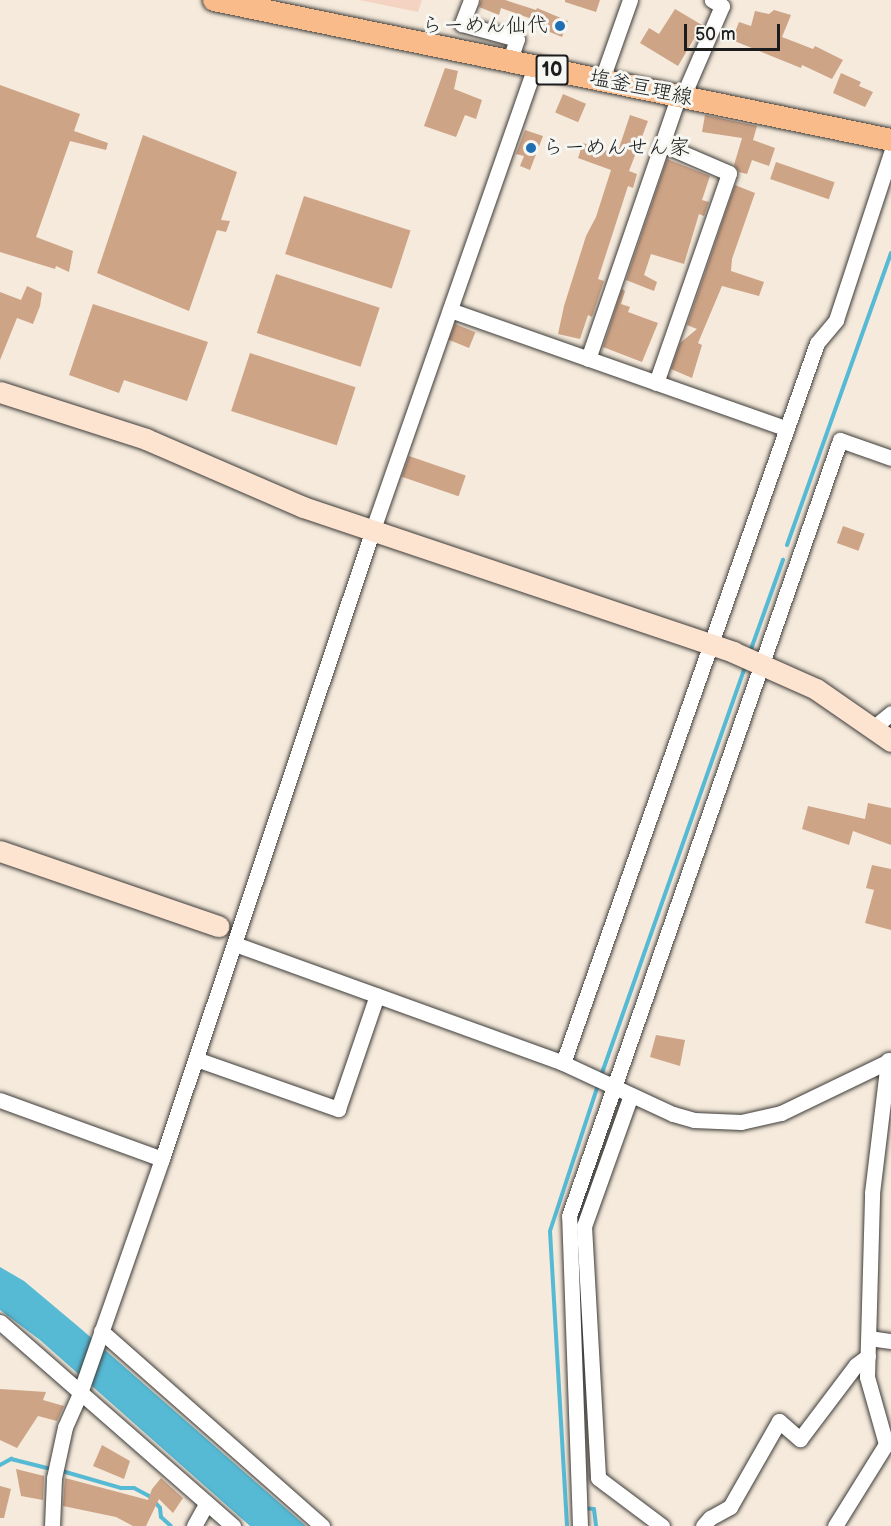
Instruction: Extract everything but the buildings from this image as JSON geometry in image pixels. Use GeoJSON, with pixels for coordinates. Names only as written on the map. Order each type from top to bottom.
{"type":"FeatureCollection","features":[{"type":"Feature","properties":{"kind":"main road","name":"塩釜亘理線"},"geometry":{"type":"LineString","coordinates":[[214,0],[891,140]]}},
{"type":"Feature","properties":{"kind":"street"},"geometry":{"type":"LineString","coordinates":[[471,0],[462,24],[517,39],[509,62]]}},
{"type":"Feature","properties":{"kind":"street"},"geometry":{"type":"LineString","coordinates":[[602,79],[630,0]]}},
{"type":"Feature","properties":{"kind":"street"},"geometry":{"type":"LineString","coordinates":[[588,359],[662,144],[722,6],[712,0]]}},
{"type":"Feature","properties":{"kind":"street"},"geometry":{"type":"LineString","coordinates":[[52,1526],[56,1463],[65,1427],[101,1333],[162,1159],[373,529],[535,67]]}},
{"type":"Feature","properties":{"kind":"street"},"geometry":{"type":"LineString","coordinates":[[656,383],[729,173],[662,144]]}},
{"type":"Feature","properties":{"kind":"street"},"geometry":{"type":"LineString","coordinates":[[563,1063],[817,343],[836,320],[891,153]]}},
{"type":"Feature","properties":{"kind":"street"},"geometry":{"type":"LineString","coordinates":[[450,310],[787,429]]}},
{"type":"Feature","properties":{"kind":"street"},"geometry":{"type":"LineString","coordinates":[[0,392],[146,439],[303,507],[733,652],[816,689],[874,727],[891,741]]}},
{"type":"Feature","properties":{"kind":"street"},"geometry":{"type":"LineString","coordinates":[[579,1515],[569,1216],[758,662],[840,440],[891,458]]}},
{"type":"Feature","properties":{"kind":"street"},"geometry":{"type":"LineString","coordinates":[[874,727],[891,713]]}},
{"type":"Feature","properties":{"kind":"street"},"geometry":{"type":"LineString","coordinates":[[0,851],[218,926]]}},
{"type":"Feature","properties":{"kind":"street"},"geometry":{"type":"LineString","coordinates":[[235,944],[563,1063],[673,1114],[694,1120],[741,1122],[781,1113],[889,1060]]}},
{"type":"Feature","properties":{"kind":"street"},"geometry":{"type":"LineString","coordinates":[[196,1059],[338,1109],[377,995]]}},
{"type":"Feature","properties":{"kind":"street"},"geometry":{"type":"LineString","coordinates":[[835,1526],[886,1444],[867,1377],[872,1193],[889,1060]]}},
{"type":"Feature","properties":{"kind":"street"},"geometry":{"type":"LineString","coordinates":[[631,1095],[584,1226],[598,1478],[662,1526]]}},
{"type":"Feature","properties":{"kind":"street"},"geometry":{"type":"LineString","coordinates":[[0,1100],[162,1159]]}},
{"type":"Feature","properties":{"kind":"street"},"geometry":{"type":"LineString","coordinates":[[0,1322],[81,1388],[233,1526]]}},
{"type":"Feature","properties":{"kind":"street"},"geometry":{"type":"LineString","coordinates":[[101,1333],[322,1526]]}},
{"type":"Feature","properties":{"kind":"street"},"geometry":{"type":"LineString","coordinates":[[868,1338],[891,1341]]}},
{"type":"Feature","properties":{"kind":"street"},"geometry":{"type":"LineString","coordinates":[[703,1526],[710,1518],[730,1507],[779,1421],[800,1439],[856,1365],[868,1356]]}},
{"type":"Feature","properties":{"kind":"street"},"geometry":{"type":"LineString","coordinates":[[194,1526],[207,1503]]}},
{"type":"Feature","properties":{"kind":"shaded area"},"geometry":{"type":"Polygon","coordinates":[[[359,0],[422,0],[418,12],[359,0]]]}},
{"type":"Feature","properties":{"kind":"water"},"geometry":{"type":"Polygon","coordinates":[[[0,1267],[24,1281],[80,1328],[306,1526],[250,1526],[40,1340],[0,1310],[0,1267]]]}},
{"type":"Feature","properties":{"kind":"waterway"},"geometry":{"type":"LineString","coordinates":[[787,545],[891,253]]}},
{"type":"Feature","properties":{"kind":"waterway"},"geometry":{"type":"LineString","coordinates":[[750,652],[783,560]]}},
{"type":"Feature","properties":{"kind":"waterway"},"geometry":{"type":"LineString","coordinates":[[602,1073],[746,665]]}},
{"type":"Feature","properties":{"kind":"waterway"},"geometry":{"type":"LineString","coordinates":[[567,1526],[550,1231],[597,1088]]}},
{"type":"Feature","properties":{"kind":"waterway"},"geometry":{"type":"LineString","coordinates":[[0,1465],[11,1459],[48,1468]]}},
{"type":"Feature","properties":{"kind":"waterway"},"geometry":{"type":"LineString","coordinates":[[62,1471],[121,1488],[134,1488],[149,1496],[160,1508],[161,1517],[171,1526]]}},
{"type":"Feature","properties":{"kind":"waterway"},"geometry":{"type":"LineString","coordinates":[[582,1508],[594,1509],[596,1526]]}},
{"type":"Feature","properties":{"kind":"place","name":"らーめん仙代"},"geometry":{"type":"Point","coordinates":[560,26]}},
{"type":"Feature","properties":{"kind":"place","name":"らーめんせん家"},"geometry":{"type":"Point","coordinates":[531,148]}}]}
